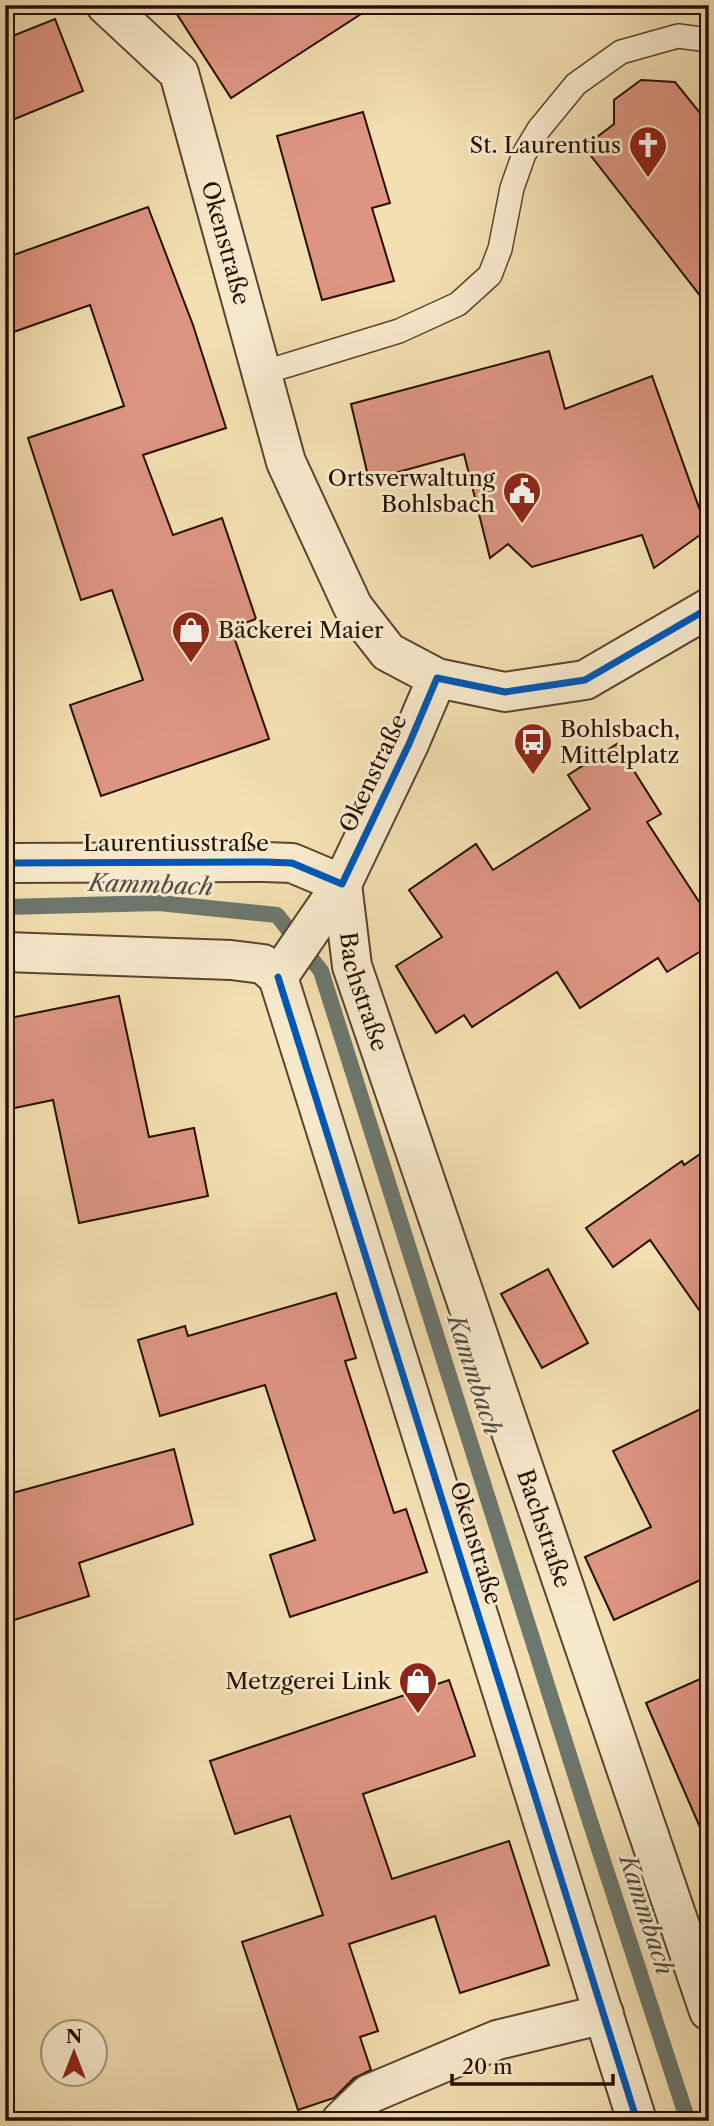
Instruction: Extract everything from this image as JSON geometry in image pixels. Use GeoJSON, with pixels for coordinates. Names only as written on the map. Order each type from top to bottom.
{"type":"FeatureCollection","features":[{"type":"Feature","properties":{"kind":"street","name":"Okenstraße"},"geometry":{"type":"LineString","coordinates":[[106,5],[178,74],[286,462],[353,607],[388,652],[438,678],[409,744],[333,899],[278,977],[637,2121]]}},
{"type":"Feature","properties":{"kind":"street"},"geometry":{"type":"LineString","coordinates":[[438,678],[505,692],[584,680],[709,608]]}},
{"type":"Feature","properties":{"kind":"street","name":"Laurentiusstraße"},"geometry":{"type":"LineString","coordinates":[[5,863],[292,863],[333,899]]}},
{"type":"Feature","properties":{"kind":"street","name":"Bachstraße"},"geometry":{"type":"LineString","coordinates":[[333,899],[352,966],[709,2011]]}},
{"type":"Feature","properties":{"kind":"street"},"geometry":{"type":"LineString","coordinates":[[5,952],[230,960],[263,964],[278,977]]}},
{"type":"Feature","properties":{"kind":"street"},"geometry":{"type":"LineString","coordinates":[[341,2121],[369,2094],[497,2040],[604,2014]]}},
{"type":"Feature","properties":{"kind":"lane"},"geometry":{"type":"LineString","coordinates":[[262,373],[399,331],[458,304],[490,275],[500,249],[512,188],[524,154],[538,129],[576,84],[621,52],[678,36],[709,40]]}},
{"type":"Feature","properties":{"kind":"building"},"geometry":{"type":"Polygon","coordinates":[[[171,5],[375,5],[231,98],[171,5]]]}},
{"type":"Feature","properties":{"kind":"building"},"geometry":{"type":"Polygon","coordinates":[[[55,19],[83,91],[5,123],[5,39],[55,19]]]}},
{"type":"Feature","properties":{"kind":"building","name":"St. Laurentius"},"geometry":{"type":"Polygon","coordinates":[[[641,80],[675,82],[709,124],[709,307],[584,147],[614,124],[614,100],[641,80]]]}},
{"type":"Feature","properties":{"kind":"building"},"geometry":{"type":"Polygon","coordinates":[[[363,112],[390,203],[372,208],[394,281],[322,300],[277,136],[363,112]]]}},
{"type":"Feature","properties":{"kind":"building"},"geometry":{"type":"Polygon","coordinates":[[[148,207],[193,325],[226,428],[143,455],[173,535],[222,518],[256,619],[231,628],[269,739],[101,796],[70,705],[143,680],[112,590],[81,600],[28,438],[124,406],[90,305],[5,335],[5,258],[148,207]]]}},
{"type":"Feature","properties":{"kind":"building"},"geometry":{"type":"Polygon","coordinates":[[[549,351],[565,409],[652,376],[707,530],[654,568],[642,535],[532,567],[508,544],[490,558],[464,454],[369,480],[351,404],[549,351]]]}},
{"type":"Feature","properties":{"kind":"building"},"geometry":{"type":"Polygon","coordinates":[[[617,744],[661,814],[647,822],[709,917],[709,946],[667,972],[658,958],[580,1008],[557,972],[472,1027],[464,1015],[436,1033],[396,966],[442,937],[409,890],[476,844],[493,870],[590,809],[568,775],[617,744]]]}},
{"type":"Feature","properties":{"kind":"building"},"geometry":{"type":"Polygon","coordinates":[[[119,996],[149,1137],[194,1128],[208,1196],[79,1223],[53,1100],[5,1110],[5,1019],[119,996]]]}},
{"type":"Feature","properties":{"kind":"building"},"geometry":{"type":"Polygon","coordinates":[[[709,1148],[709,1324],[650,1240],[613,1267],[586,1228],[682,1161],[684,1165],[709,1148]]]}},
{"type":"Feature","properties":{"kind":"building"},"geometry":{"type":"Polygon","coordinates":[[[548,1269],[588,1343],[542,1368],[501,1294],[548,1269]]]}},
{"type":"Feature","properties":{"kind":"building"},"geometry":{"type":"Polygon","coordinates":[[[336,1293],[356,1358],[345,1361],[394,1513],[406,1509],[427,1572],[290,1617],[270,1555],[315,1540],[265,1385],[160,1416],[138,1340],[185,1326],[188,1336],[336,1293]]]}},
{"type":"Feature","properties":{"kind":"building"},"geometry":{"type":"Polygon","coordinates":[[[709,1405],[709,1576],[614,1620],[585,1557],[651,1527],[613,1451],[709,1405]]]}},
{"type":"Feature","properties":{"kind":"building"},"geometry":{"type":"Polygon","coordinates":[[[174,1449],[193,1524],[79,1563],[89,1596],[5,1623],[5,1495],[174,1449]]]}},
{"type":"Feature","properties":{"kind":"building"},"geometry":{"type":"Polygon","coordinates":[[[709,1675],[709,1848],[646,1703],[709,1675]]]}},
{"type":"Feature","properties":{"kind":"building"},"geometry":{"type":"Polygon","coordinates":[[[449,1680],[475,1756],[363,1794],[392,1879],[509,1841],[549,1965],[460,1993],[435,1916],[349,1944],[378,2031],[360,2037],[371,2070],[354,2078],[334,2098],[298,2110],[242,1942],[323,1915],[290,1816],[235,1834],[210,1761],[449,1680]]]}},
{"type":"Feature","properties":{"kind":"waterway","name":"Kammbach"},"geometry":{"type":"LineString","coordinates":[[5,907],[159,903],[277,915],[321,971],[588,1815],[688,2121]]}},
{"type":"Feature","properties":{"kind":"cycle path"},"geometry":{"type":"LineString","coordinates":[[5,863],[292,863],[342,884],[409,744],[437,678],[505,692],[585,680],[709,608]]}},
{"type":"Feature","properties":{"kind":"cycle path"},"geometry":{"type":"LineString","coordinates":[[278,977],[637,2121]]}},
{"type":"Feature","properties":{"kind":"place","name":"St. Laurentius"},"geometry":{"type":"Point","coordinates":[648,179]}},
{"type":"Feature","properties":{"kind":"place","name":"Ortsverwaltung Bohlsbach"},"geometry":{"type":"Point","coordinates":[522,525]}},
{"type":"Feature","properties":{"kind":"place","name":"Bäckerei Maier"},"geometry":{"type":"Point","coordinates":[191,664]}},
{"type":"Feature","properties":{"kind":"place","name":"Bohlsbach, Mittelplatz"},"geometry":{"type":"Point","coordinates":[533,776]}},
{"type":"Feature","properties":{"kind":"place","name":"Metzgerei Link"},"geometry":{"type":"Point","coordinates":[418,1715]}}]}
